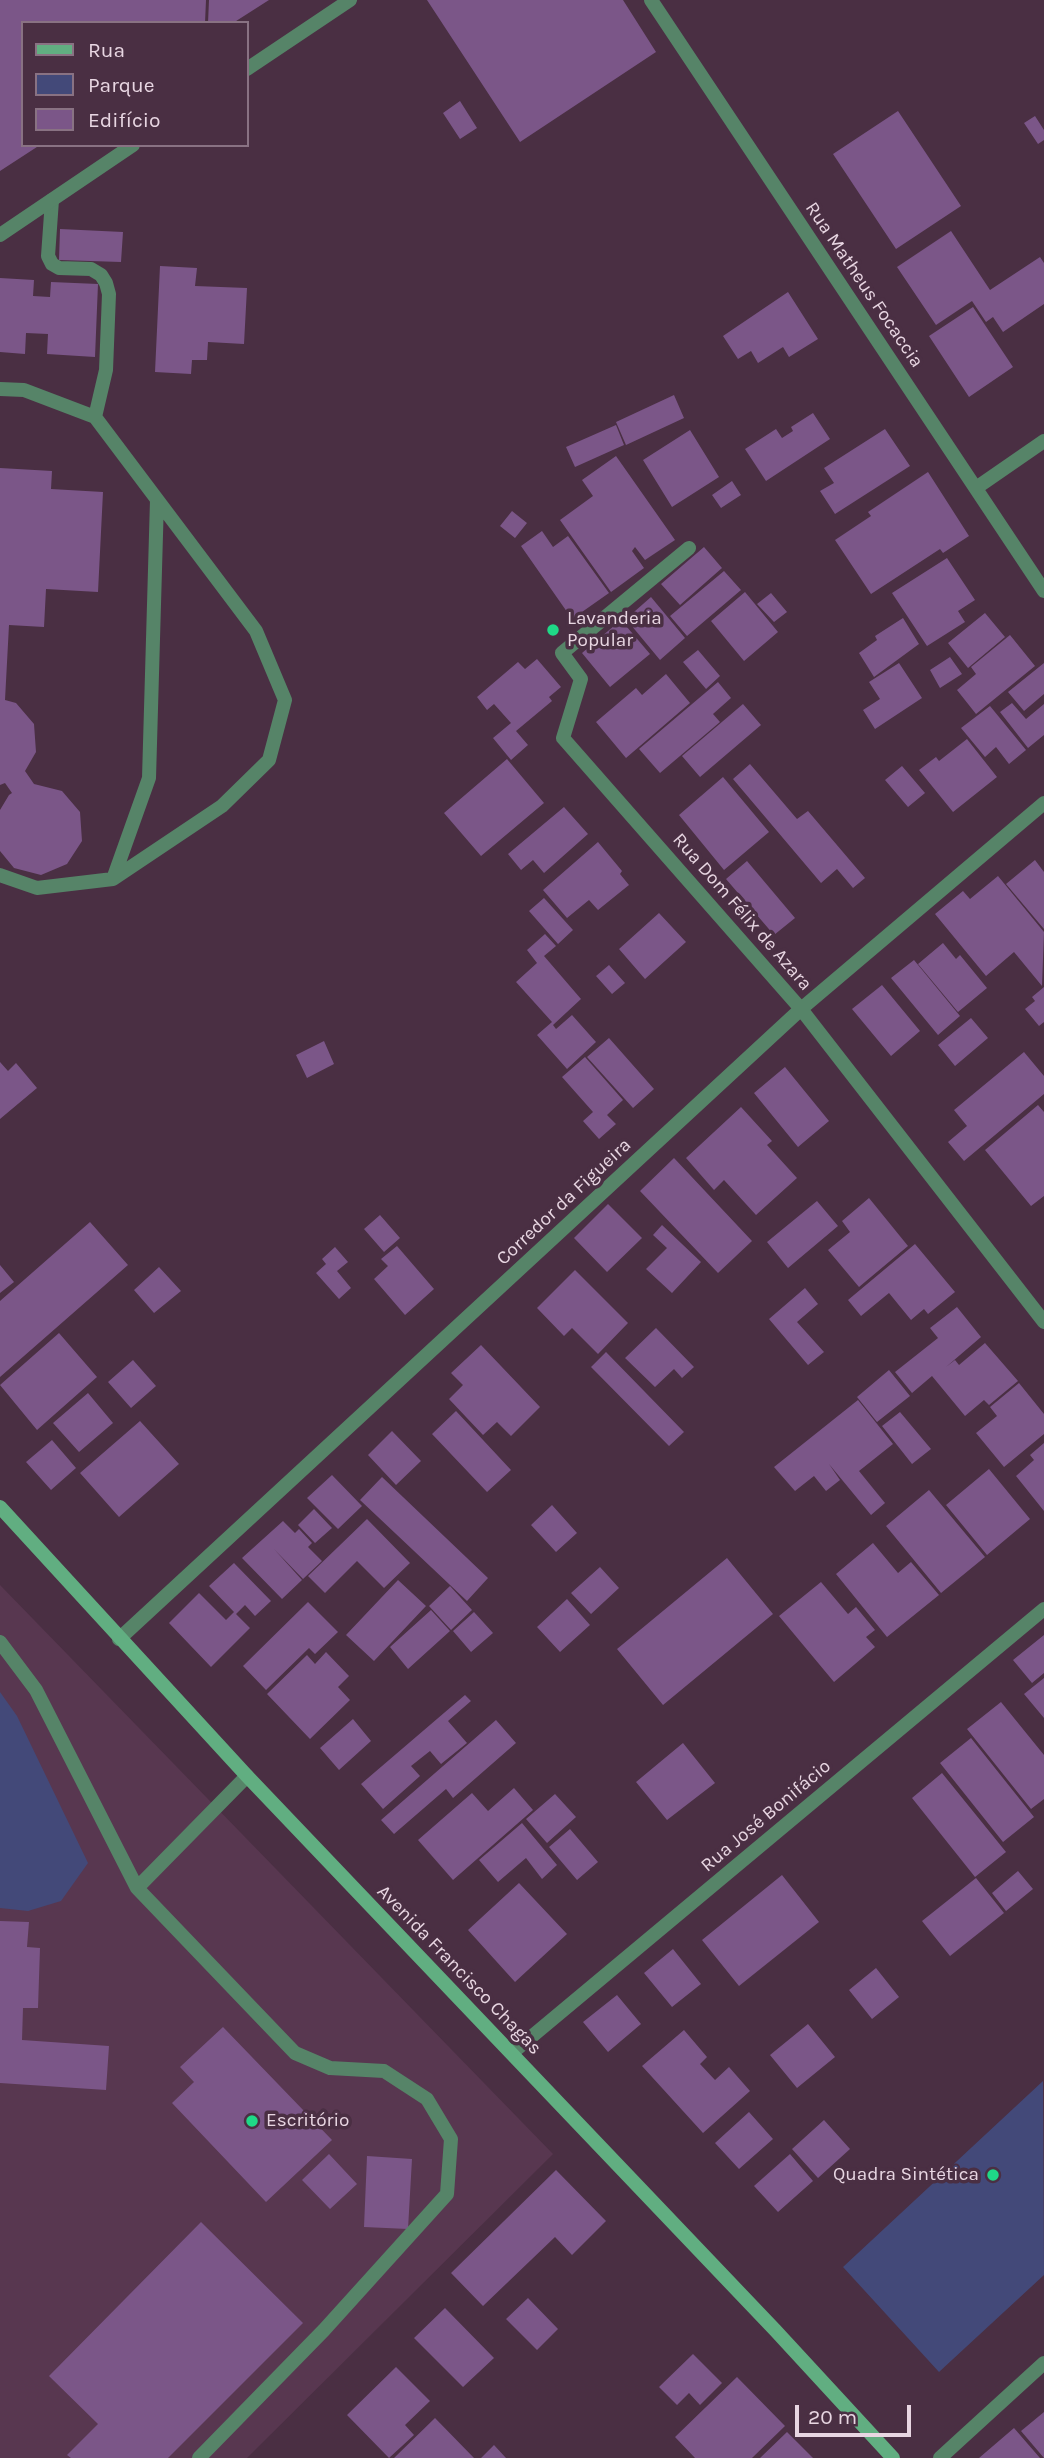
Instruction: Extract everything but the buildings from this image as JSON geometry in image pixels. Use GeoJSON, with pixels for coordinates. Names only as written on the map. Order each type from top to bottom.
{"type":"FeatureCollection","features":[{"type":"Feature","properties":{"kind":"main road","name":"Avenida Francisco Chagas"},"geometry":{"type":"LineString","coordinates":[[0,1507],[247,1776],[893,2458]]}},
{"type":"Feature","properties":{"kind":"street"},"geometry":{"type":"LineString","coordinates":[[248,68],[349,0]]}},
{"type":"Feature","properties":{"kind":"street","name":"Rua Matheus Focaccia"},"geometry":{"type":"LineString","coordinates":[[651,0],[1044,591]]}},
{"type":"Feature","properties":{"kind":"street"},"geometry":{"type":"LineString","coordinates":[[0,235],[130,147]]}},
{"type":"Feature","properties":{"kind":"street"},"geometry":{"type":"LineString","coordinates":[[52,200],[48,256],[52,264],[60,268],[91,269],[101,275],[106,283],[106,370],[95,417]]}},
{"type":"Feature","properties":{"kind":"street"},"geometry":{"type":"LineString","coordinates":[[0,389],[24,390],[95,417],[256,631],[285,700],[269,760],[222,806],[113,879],[37,888],[0,875]]}},
{"type":"Feature","properties":{"kind":"street"},"geometry":{"type":"LineString","coordinates":[[976,488],[1044,441]]}},
{"type":"Feature","properties":{"kind":"street"},"geometry":{"type":"LineString","coordinates":[[113,879],[149,778],[157,500]]}},
{"type":"Feature","properties":{"kind":"street","name":"Rua Dom Félix de Azara"},"geometry":{"type":"LineString","coordinates":[[689,548],[562,653],[581,679],[563,738],[801,1009],[1044,1322]]}},
{"type":"Feature","properties":{"kind":"street","name":"Corredor da Figueira"},"geometry":{"type":"LineString","coordinates":[[119,1639],[801,1009],[1044,803]]}},
{"type":"Feature","properties":{"kind":"street","name":"Rua José Bonifácio"},"geometry":{"type":"LineString","coordinates":[[512,2053],[1044,1609]]}},
{"type":"Feature","properties":{"kind":"street"},"geometry":{"type":"LineString","coordinates":[[0,1642],[36,1690],[137,1888],[295,2053],[330,2068],[384,2071],[427,2099],[451,2139],[447,2193],[324,2330],[199,2458]]}},
{"type":"Feature","properties":{"kind":"street"},"geometry":{"type":"LineString","coordinates":[[137,1888],[247,1776]]}},
{"type":"Feature","properties":{"kind":"street"},"geometry":{"type":"LineString","coordinates":[[940,2458],[1044,2363]]}},
{"type":"Feature","properties":{"kind":"shaded area"},"geometry":{"type":"Polygon","coordinates":[[[0,1585],[553,2154],[247,2458],[0,2458],[0,1585]]]}},
{"type":"Feature","properties":{"kind":"green space"},"geometry":{"type":"Polygon","coordinates":[[[0,1692],[17,1716],[88,1863],[61,1901],[28,1911],[0,1908],[0,1692]]]}},
{"type":"Feature","properties":{"kind":"green space","name":"Quadra Sintética"},"geometry":{"type":"Polygon","coordinates":[[[1043,2081],[1044,2275],[939,2372],[843,2267],[1043,2081]]]}},
{"type":"Feature","properties":{"kind":"place","name":"Lavanderia Popular"},"geometry":{"type":"Point","coordinates":[553,630]}},
{"type":"Feature","properties":{"kind":"place","name":"Escritório"},"geometry":{"type":"Point","coordinates":[252,2121]}},
{"type":"Feature","properties":{"kind":"place","name":"Quadra Sintética"},"geometry":{"type":"Point","coordinates":[993,2175]}}]}
